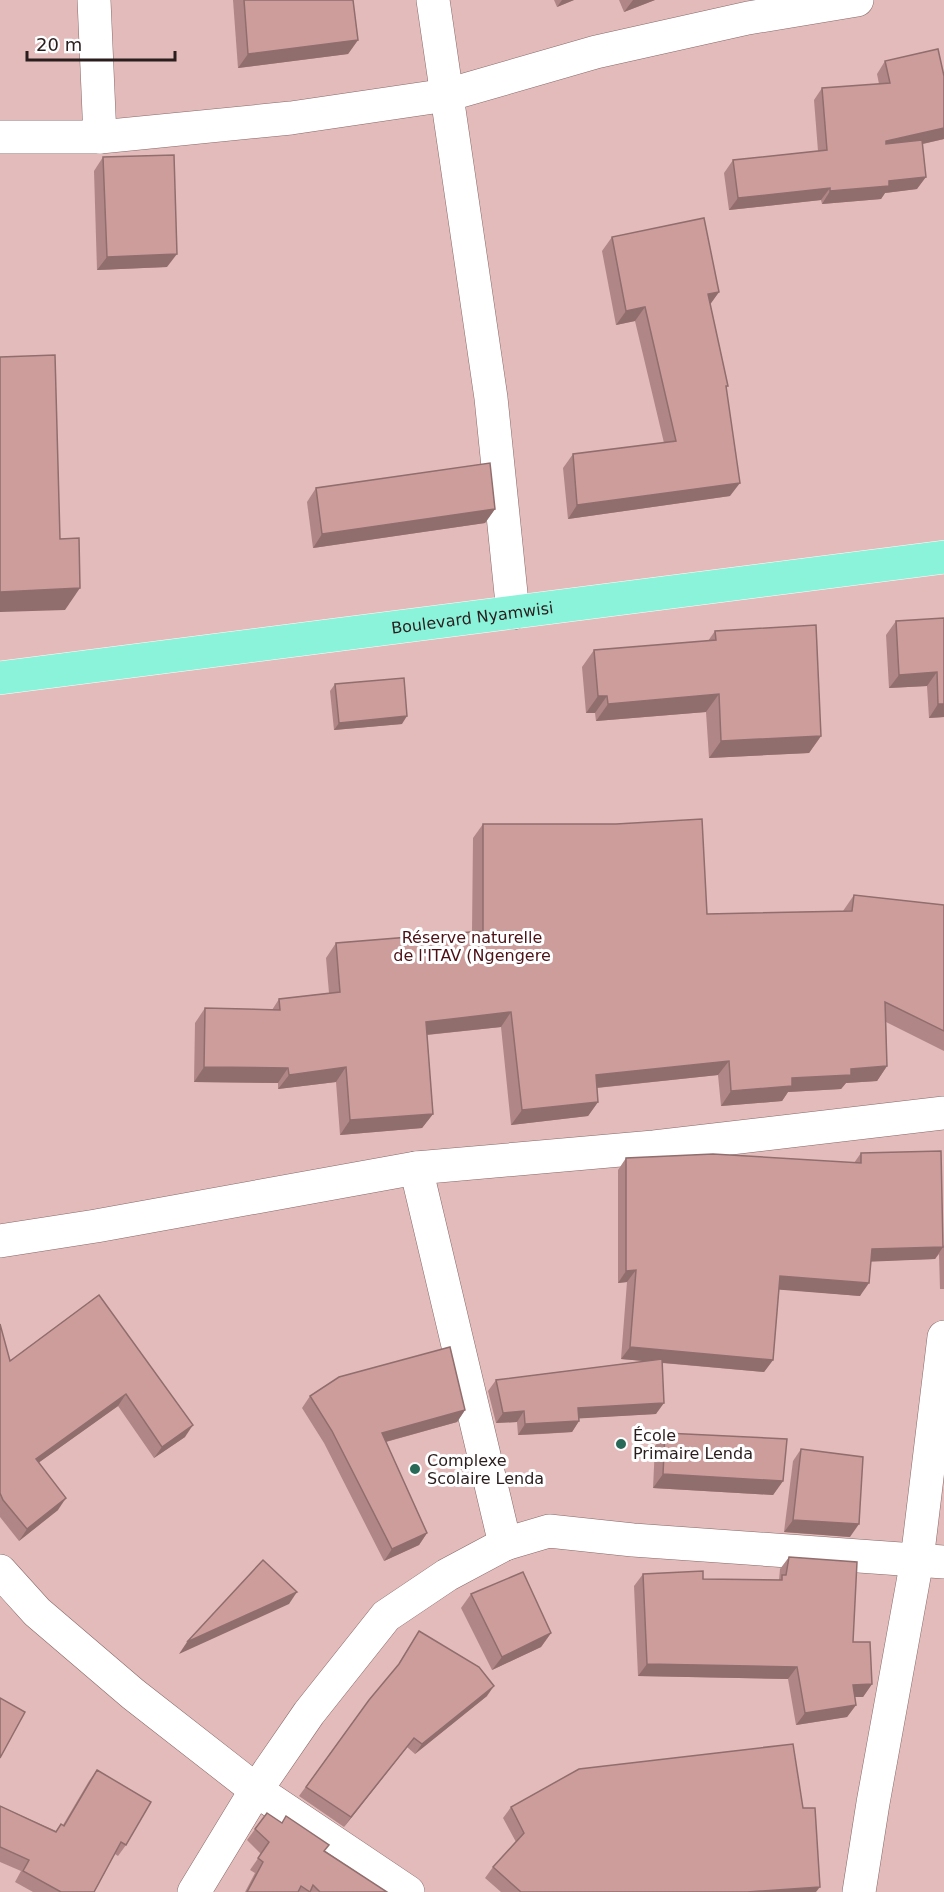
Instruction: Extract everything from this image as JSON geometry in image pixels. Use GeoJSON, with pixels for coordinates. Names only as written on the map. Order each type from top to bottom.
{"type":"FeatureCollection","features":[{"type":"Feature","properties":{"kind":"main road","name":"Boulevard Nyamwisi"},"geometry":{"type":"LineString","coordinates":[[0,678],[944,557]]}},
{"type":"Feature","properties":{"kind":"street"},"geometry":{"type":"LineString","coordinates":[[94,0],[100,137]]}},
{"type":"Feature","properties":{"kind":"street"},"geometry":{"type":"LineString","coordinates":[[433,0],[491,398],[513,613]]}},
{"type":"Feature","properties":{"kind":"street"},"geometry":{"type":"LineString","coordinates":[[0,137],[100,137],[291,118],[447,95],[747,9],[857,0]]}},
{"type":"Feature","properties":{"kind":"street"},"geometry":{"type":"LineString","coordinates":[[0,1241],[96,1226],[416,1168],[654,1148],[944,1113]]}},
{"type":"Feature","properties":{"kind":"street"},"geometry":{"type":"LineString","coordinates":[[416,1168],[505,1544]]}},
{"type":"Feature","properties":{"kind":"street"},"geometry":{"type":"LineString","coordinates":[[859,1892],[873,1803],[931,1561],[944,1337]]}},
{"type":"Feature","properties":{"kind":"street"},"geometry":{"type":"LineString","coordinates":[[194,1892],[256,1790],[309,1713],[386,1616],[447,1575],[505,1544],[549,1531],[633,1540],[931,1561]]}},
{"type":"Feature","properties":{"kind":"street"},"geometry":{"type":"LineString","coordinates":[[0,1570],[37,1612],[133,1694],[256,1790],[408,1892]]}},
{"type":"Feature","properties":{"kind":"green space","name":"Réserve naturelle de l'ITAV (Ngengere"},"geometry":{"type":"Polygon","coordinates":[[[0,0],[944,0],[944,1892],[0,1892],[0,0]]]}},
{"type":"Feature","properties":{"kind":"building"},"geometry":{"type":"Polygon","coordinates":[[[244,0],[353,0],[358,40],[248,54],[244,0]]]}},
{"type":"Feature","properties":{"kind":"building"},"geometry":{"type":"Polygon","coordinates":[[[938,49],[944,76],[944,128],[886,141],[886,144],[922,140],[926,177],[889,181],[889,186],[830,191],[830,188],[738,198],[733,160],[827,150],[822,88],[890,83],[885,61],[938,49]]]}},
{"type":"Feature","properties":{"kind":"building"},"geometry":{"type":"Polygon","coordinates":[[[174,155],[177,254],[107,257],[103,157],[174,155]]]}},
{"type":"Feature","properties":{"kind":"building"},"geometry":{"type":"Polygon","coordinates":[[[704,218],[719,292],[708,294],[728,386],[726,386],[740,483],[577,505],[573,454],[676,441],[645,307],[626,311],[612,237],[704,218]]]}},
{"type":"Feature","properties":{"kind":"building"},"geometry":{"type":"Polygon","coordinates":[[[55,355],[60,539],[79,538],[80,588],[0,592],[0,357],[55,355]]]}},
{"type":"Feature","properties":{"kind":"building"},"geometry":{"type":"Polygon","coordinates":[[[490,463],[495,509],[322,534],[316,488],[490,463]]]}},
{"type":"Feature","properties":{"kind":"building"},"geometry":{"type":"Polygon","coordinates":[[[944,618],[944,704],[938,704],[937,672],[899,675],[896,621],[944,618]]]}},
{"type":"Feature","properties":{"kind":"building"},"geometry":{"type":"Polygon","coordinates":[[[816,625],[821,736],[721,741],[719,694],[608,704],[607,696],[598,696],[594,650],[716,640],[715,631],[816,625]]]}},
{"type":"Feature","properties":{"kind":"building"},"geometry":{"type":"Polygon","coordinates":[[[404,678],[407,716],[339,723],[335,684],[404,678]]]}},
{"type":"Feature","properties":{"kind":"building"},"geometry":{"type":"Polygon","coordinates":[[[702,819],[707,914],[852,911],[854,895],[944,905],[944,1031],[885,1002],[887,1066],[851,1069],[851,1075],[792,1078],[792,1086],[731,1091],[729,1061],[596,1075],[598,1102],[522,1110],[511,1012],[426,1022],[433,1114],[350,1120],[346,1067],[289,1075],[288,1068],[204,1067],[205,1008],[280,1010],[279,999],[340,992],[336,943],[483,931],[483,824],[616,824],[702,819]]]}},
{"type":"Feature","properties":{"kind":"building"},"geometry":{"type":"Polygon","coordinates":[[[941,1151],[943,1247],[872,1249],[869,1283],[780,1276],[773,1360],[630,1347],[636,1270],[626,1271],[626,1158],[713,1154],[861,1163],[861,1153],[941,1151]]]}},
{"type":"Feature","properties":{"kind":"building"},"geometry":{"type":"Polygon","coordinates":[[[99,1295],[193,1425],[162,1447],[126,1394],[36,1459],[66,1498],[27,1529],[3,1500],[0,1493],[0,1324],[10,1361],[99,1295]]]}},
{"type":"Feature","properties":{"kind":"building"},"geometry":{"type":"Polygon","coordinates":[[[450,1347],[465,1410],[382,1433],[427,1533],[392,1549],[332,1431],[310,1396],[339,1377],[450,1347]]]}},
{"type":"Feature","properties":{"kind":"building"},"geometry":{"type":"Polygon","coordinates":[[[662,1359],[664,1403],[578,1408],[579,1421],[525,1424],[524,1411],[503,1413],[496,1380],[662,1359]]]}},
{"type":"Feature","properties":{"kind":"building"},"geometry":{"type":"Polygon","coordinates":[[[665,1433],[787,1439],[783,1481],[663,1474],[665,1433]]]}},
{"type":"Feature","properties":{"kind":"building"},"geometry":{"type":"Polygon","coordinates":[[[801,1449],[863,1457],[859,1524],[793,1520],[801,1449]]]}},
{"type":"Feature","properties":{"kind":"building"},"geometry":{"type":"Polygon","coordinates":[[[789,1557],[857,1562],[853,1642],[870,1642],[872,1684],[853,1685],[856,1705],[805,1713],[797,1667],[647,1664],[643,1574],[703,1571],[703,1579],[782,1580],[782,1575],[786,1575],[789,1557]]]}},
{"type":"Feature","properties":{"kind":"building"},"geometry":{"type":"Polygon","coordinates":[[[263,1560],[297,1592],[187,1642],[263,1560]]]}},
{"type":"Feature","properties":{"kind":"building"},"geometry":{"type":"Polygon","coordinates":[[[523,1572],[551,1633],[502,1657],[471,1594],[523,1572]]]}},
{"type":"Feature","properties":{"kind":"building"},"geometry":{"type":"Polygon","coordinates":[[[419,1631],[479,1667],[494,1686],[422,1744],[414,1738],[351,1817],[306,1787],[369,1700],[399,1664],[419,1631]]]}},
{"type":"Feature","properties":{"kind":"building"},"geometry":{"type":"Polygon","coordinates":[[[0,1698],[25,1712],[0,1758],[0,1698]]]}},
{"type":"Feature","properties":{"kind":"building"},"geometry":{"type":"Polygon","coordinates":[[[793,1744],[803,1808],[815,1808],[820,1887],[747,1892],[521,1892],[493,1867],[524,1833],[511,1807],[579,1769],[793,1744]]]}},
{"type":"Feature","properties":{"kind":"building"},"geometry":{"type":"Polygon","coordinates":[[[97,1770],[151,1802],[126,1845],[121,1842],[94,1892],[61,1892],[23,1871],[29,1860],[0,1847],[0,1806],[56,1832],[61,1824],[64,1826],[97,1770]]]}},
{"type":"Feature","properties":{"kind":"building"},"geometry":{"type":"Polygon","coordinates":[[[267,1813],[282,1823],[286,1816],[329,1845],[324,1851],[387,1892],[320,1892],[313,1885],[310,1892],[301,1886],[298,1892],[247,1892],[263,1862],[258,1858],[269,1842],[255,1829],[267,1813]]]}},
{"type":"Feature","properties":{"kind":"place","name":"École Primaire Lenda"},"geometry":{"type":"Point","coordinates":[621,1444]}},
{"type":"Feature","properties":{"kind":"place","name":"Complexe Scolaire Lenda"},"geometry":{"type":"Point","coordinates":[415,1469]}}]}
